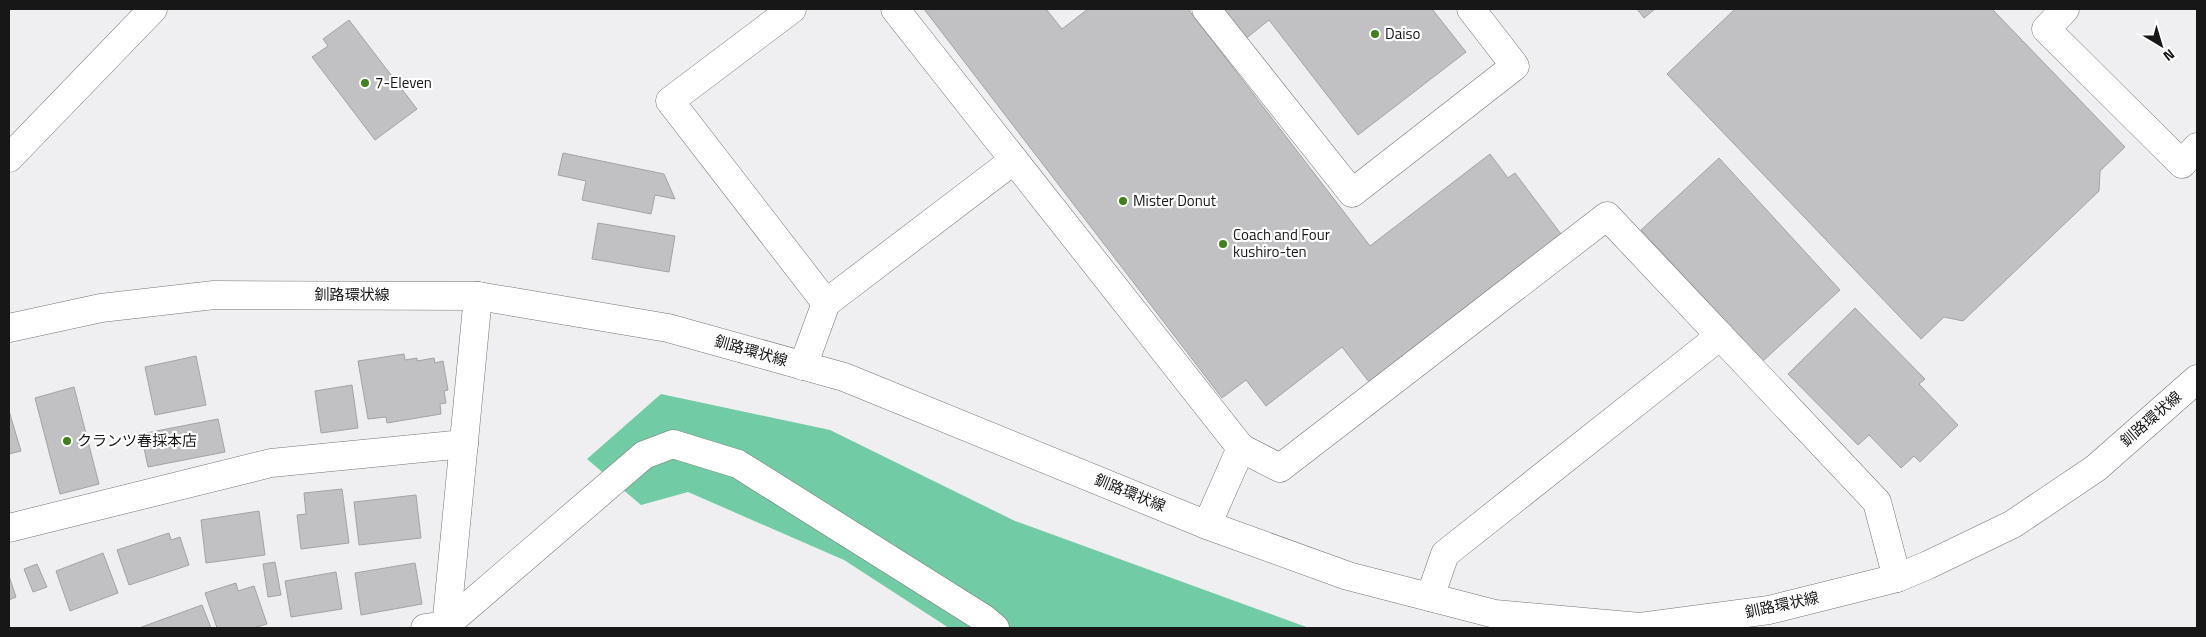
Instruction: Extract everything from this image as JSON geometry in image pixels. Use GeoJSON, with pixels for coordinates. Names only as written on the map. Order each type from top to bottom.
{"type":"FeatureCollection","features":[{"type":"Feature","properties":{"kind":"street"},"geometry":{"type":"LineString","coordinates":[[9,158],[153,9]]}},
{"type":"Feature","properties":{"kind":"street"},"geometry":{"type":"LineString","coordinates":[[792,9],[670,101],[826,303]]}},
{"type":"Feature","properties":{"kind":"street"},"geometry":{"type":"LineString","coordinates":[[895,9],[1241,448],[1280,468],[1607,216],[1877,502],[1897,578]]}},
{"type":"Feature","properties":{"kind":"street"},"geometry":{"type":"LineString","coordinates":[[1206,9],[1352,193],[1515,66],[1471,9]]}},
{"type":"Feature","properties":{"kind":"street"},"geometry":{"type":"LineString","coordinates":[[2065,9],[2046,29],[2182,164],[2197,147]]}},
{"type":"Feature","properties":{"kind":"street"},"geometry":{"type":"LineString","coordinates":[[803,366],[826,303],[1014,160]]}},
{"type":"Feature","properties":{"kind":"street","name":"釧路環状線"},"geometry":{"type":"LineString","coordinates":[[9,328],[101,308],[214,295],[478,296],[668,328],[844,377],[1207,525],[1348,576],[1495,614],[1640,627],[1772,619],[1897,578],[2013,524],[2096,468],[2197,379]]}},
{"type":"Feature","properties":{"kind":"street"},"geometry":{"type":"LineString","coordinates":[[439,627],[464,444],[478,296]]}},
{"type":"Feature","properties":{"kind":"street"},"geometry":{"type":"LineString","coordinates":[[1430,597],[1445,554],[1720,336]]}},
{"type":"Feature","properties":{"kind":"street"},"geometry":{"type":"LineString","coordinates":[[9,528],[271,463],[464,444]]}},
{"type":"Feature","properties":{"kind":"street"},"geometry":{"type":"LineString","coordinates":[[439,627],[644,455],[673,444],[738,464],[975,612],[995,628]]}},
{"type":"Feature","properties":{"kind":"street"},"geometry":{"type":"LineString","coordinates":[[1207,525],[1241,448]]}},
{"type":"Feature","properties":{"kind":"green space"},"geometry":{"type":"Polygon","coordinates":[[[661,394],[830,430],[1015,521],[1309,628],[949,628],[844,560],[688,492],[641,505],[587,459],[661,394]]]}},
{"type":"Feature","properties":{"kind":"building"},"geometry":{"type":"Polygon","coordinates":[[[924,9],[1046,9],[1062,29],[1088,9],[1188,9],[1370,246],[1490,154],[1508,178],[1515,173],[1561,234],[1369,382],[1342,347],[1266,406],[1246,380],[1222,398],[924,9]]]}},
{"type":"Feature","properties":{"kind":"building"},"geometry":{"type":"Polygon","coordinates":[[[1220,9],[1432,9],[1466,52],[1358,135],[1269,20],[1244,40],[1220,9]]]}},
{"type":"Feature","properties":{"kind":"building"},"geometry":{"type":"Polygon","coordinates":[[[1637,9],[1655,9],[1644,18],[1637,9]]]}},
{"type":"Feature","properties":{"kind":"building"},"geometry":{"type":"Polygon","coordinates":[[[1735,9],[1992,9],[2125,147],[2100,171],[2099,191],[1963,321],[1944,317],[1921,339],[1667,74],[1735,9]]]}},
{"type":"Feature","properties":{"kind":"building","name":"7-Eleven"},"geometry":{"type":"Polygon","coordinates":[[[349,20],[417,109],[375,140],[312,57],[328,46],[323,39],[349,20]]]}},
{"type":"Feature","properties":{"kind":"building"},"geometry":{"type":"Polygon","coordinates":[[[563,153],[664,174],[675,199],[655,195],[651,214],[582,200],[586,181],[558,175],[563,153]]]}},
{"type":"Feature","properties":{"kind":"building"},"geometry":{"type":"Polygon","coordinates":[[[1719,158],[1840,290],[1763,361],[1641,230],[1719,158]]]}},
{"type":"Feature","properties":{"kind":"building"},"geometry":{"type":"Polygon","coordinates":[[[598,223],[675,236],[669,272],[592,259],[598,223]]]}},
{"type":"Feature","properties":{"kind":"building"},"geometry":{"type":"Polygon","coordinates":[[[1855,308],[1925,379],[1919,384],[1958,425],[1920,462],[1914,456],[1901,468],[1869,435],[1858,445],[1788,374],[1855,308]]]}},
{"type":"Feature","properties":{"kind":"building"},"geometry":{"type":"Polygon","coordinates":[[[404,354],[405,360],[417,358],[417,361],[434,358],[435,363],[443,361],[448,390],[444,391],[446,403],[440,404],[441,414],[387,423],[386,417],[368,419],[358,361],[404,354]]]}},
{"type":"Feature","properties":{"kind":"building"},"geometry":{"type":"Polygon","coordinates":[[[196,356],[206,405],[155,415],[145,367],[196,356]]]}},
{"type":"Feature","properties":{"kind":"building"},"geometry":{"type":"Polygon","coordinates":[[[352,385],[358,428],[321,433],[315,391],[352,385]]]}},
{"type":"Feature","properties":{"kind":"building","name":"クランツ春採本店"},"geometry":{"type":"Polygon","coordinates":[[[74,387],[99,484],[60,494],[35,398],[74,387]]]}},
{"type":"Feature","properties":{"kind":"building"},"geometry":{"type":"Polygon","coordinates":[[[9,411],[21,451],[9,454],[9,411]]]}},
{"type":"Feature","properties":{"kind":"building"},"geometry":{"type":"Polygon","coordinates":[[[218,419],[225,452],[148,467],[141,434],[218,419]]]}},
{"type":"Feature","properties":{"kind":"building"},"geometry":{"type":"Polygon","coordinates":[[[342,489],[349,543],[301,549],[297,515],[306,514],[304,493],[342,489]]]}},
{"type":"Feature","properties":{"kind":"building"},"geometry":{"type":"Polygon","coordinates":[[[416,495],[421,538],[359,545],[354,502],[416,495]]]}},
{"type":"Feature","properties":{"kind":"building"},"geometry":{"type":"Polygon","coordinates":[[[259,511],[265,555],[206,563],[201,520],[259,511]]]}},
{"type":"Feature","properties":{"kind":"building"},"geometry":{"type":"Polygon","coordinates":[[[169,533],[171,540],[180,537],[189,565],[129,585],[117,550],[169,533]]]}},
{"type":"Feature","properties":{"kind":"building"},"geometry":{"type":"Polygon","coordinates":[[[103,553],[118,593],[70,611],[56,571],[103,553]]]}},
{"type":"Feature","properties":{"kind":"building"},"geometry":{"type":"Polygon","coordinates":[[[275,562],[281,595],[268,597],[263,564],[275,562]]]}},
{"type":"Feature","properties":{"kind":"building"},"geometry":{"type":"Polygon","coordinates":[[[415,563],[422,604],[361,615],[355,573],[415,563]]]}},
{"type":"Feature","properties":{"kind":"building"},"geometry":{"type":"Polygon","coordinates":[[[37,564],[47,587],[33,592],[24,569],[37,564]]]}},
{"type":"Feature","properties":{"kind":"building"},"geometry":{"type":"Polygon","coordinates":[[[336,572],[342,609],[291,617],[285,581],[336,572]]]}},
{"type":"Feature","properties":{"kind":"building"},"geometry":{"type":"Polygon","coordinates":[[[9,576],[16,597],[9,600],[9,576]]]}},
{"type":"Feature","properties":{"kind":"building"},"geometry":{"type":"Polygon","coordinates":[[[236,583],[238,591],[254,586],[267,624],[253,628],[217,628],[205,593],[236,583]]]}},
{"type":"Feature","properties":{"kind":"building"},"geometry":{"type":"Polygon","coordinates":[[[202,605],[211,628],[139,628],[202,605]]]}},
{"type":"Feature","properties":{"kind":"place","name":"Daiso"},"geometry":{"type":"Point","coordinates":[1375,34]}},
{"type":"Feature","properties":{"kind":"place","name":"7-Eleven"},"geometry":{"type":"Point","coordinates":[365,83]}},
{"type":"Feature","properties":{"kind":"place","name":"Mister Donut"},"geometry":{"type":"Point","coordinates":[1123,201]}},
{"type":"Feature","properties":{"kind":"place","name":"Coach and Four kushiro-ten"},"geometry":{"type":"Point","coordinates":[1223,244]}},
{"type":"Feature","properties":{"kind":"place","name":"クランツ春採本店"},"geometry":{"type":"Point","coordinates":[67,441]}}]}
